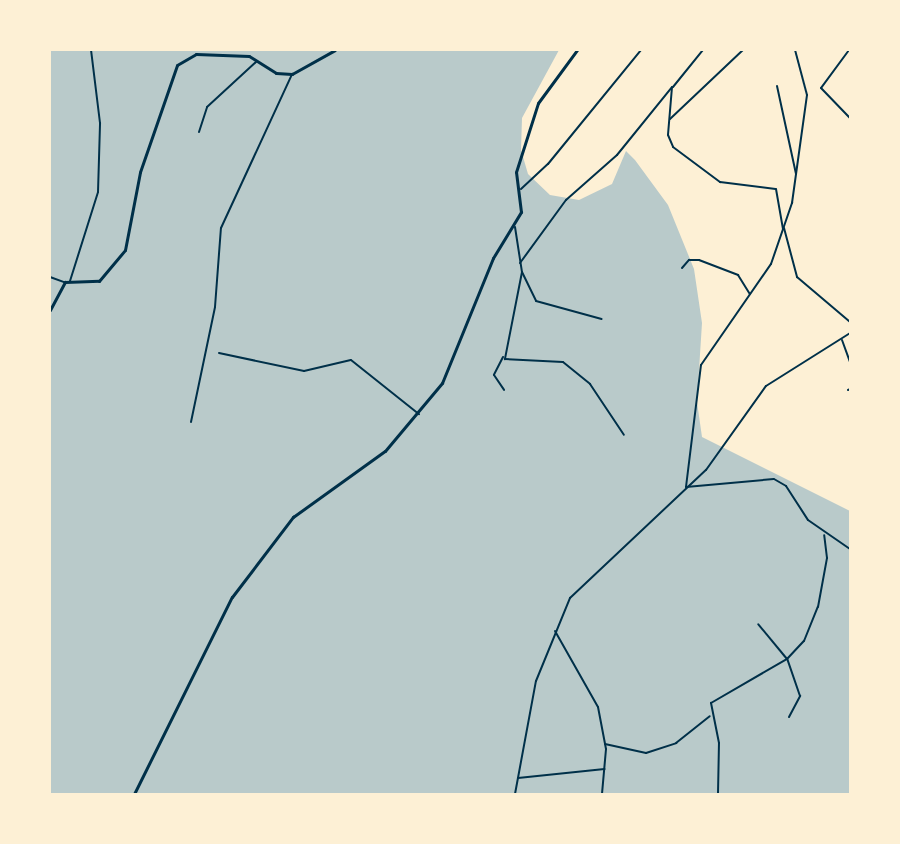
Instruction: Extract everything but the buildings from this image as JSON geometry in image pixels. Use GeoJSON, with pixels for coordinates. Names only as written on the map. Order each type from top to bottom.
{"type":"FeatureCollection","features":[{"type":"Feature","properties":{"kind":"street"},"geometry":{"type":"LineString","coordinates":[[50,310],[67,283],[98,192],[100,123],[92,50]]}},
{"type":"Feature","properties":{"kind":"street"},"geometry":{"type":"LineString","coordinates":[[50,277],[67,283],[99,281],[124,250],[140,172],[177,65],[203,54],[257,61],[276,73],[292,74],[335,50]]}},
{"type":"Feature","properties":{"kind":"street"},"geometry":{"type":"LineString","coordinates":[[578,50],[538,103],[528,127],[516,172],[521,189],[515,227],[522,272],[541,305],[602,319]]}},
{"type":"Feature","properties":{"kind":"street"},"geometry":{"type":"LineString","coordinates":[[521,189],[548,164],[641,50]]}},
{"type":"Feature","properties":{"kind":"street"},"geometry":{"type":"LineString","coordinates":[[520,263],[566,200],[616,155],[703,50]]}},
{"type":"Feature","properties":{"kind":"street"},"geometry":{"type":"LineString","coordinates":[[670,119],[743,50]]}},
{"type":"Feature","properties":{"kind":"street"},"geometry":{"type":"LineString","coordinates":[[686,487],[701,366],[771,264],[783,230],[797,176],[807,95],[795,50]]}},
{"type":"Feature","properties":{"kind":"street"},"geometry":{"type":"LineString","coordinates":[[849,50],[821,88],[850,118]]}},
{"type":"Feature","properties":{"kind":"street"},"geometry":{"type":"LineString","coordinates":[[199,132],[207,107],[257,61]]}},
{"type":"Feature","properties":{"kind":"street"},"geometry":{"type":"LineString","coordinates":[[191,422],[215,307],[221,228],[292,74]]}},
{"type":"Feature","properties":{"kind":"street"},"geometry":{"type":"LineString","coordinates":[[777,86],[797,176]]}},
{"type":"Feature","properties":{"kind":"street"},"geometry":{"type":"LineString","coordinates":[[673,87],[670,119],[673,147],[707,175],[776,189],[783,230],[796,277],[850,322]]}},
{"type":"Feature","properties":{"kind":"street"},"geometry":{"type":"LineString","coordinates":[[134,795],[232,597],[293,518],[385,451],[419,414],[442,383],[493,258],[515,227]]}},
{"type":"Feature","properties":{"kind":"street"},"geometry":{"type":"LineString","coordinates":[[682,268],[689,260],[699,260],[738,275],[751,295]]}},
{"type":"Feature","properties":{"kind":"street"},"geometry":{"type":"LineString","coordinates":[[504,390],[494,375],[504,356],[522,272]]}},
{"type":"Feature","properties":{"kind":"street"},"geometry":{"type":"LineString","coordinates":[[515,795],[536,681],[570,598],[705,470],[766,386],[850,333]]}},
{"type":"Feature","properties":{"kind":"street"},"geometry":{"type":"LineString","coordinates":[[842,338],[850,362]]}},
{"type":"Feature","properties":{"kind":"street"},"geometry":{"type":"LineString","coordinates":[[219,353],[304,370],[351,360],[419,414]]}},
{"type":"Feature","properties":{"kind":"street"},"geometry":{"type":"LineString","coordinates":[[504,356],[538,357],[570,366],[597,392],[624,435]]}},
{"type":"Feature","properties":{"kind":"street"},"geometry":{"type":"LineString","coordinates":[[686,487],[774,479],[786,486],[808,520],[824,535],[850,549]]}},
{"type":"Feature","properties":{"kind":"street"},"geometry":{"type":"LineString","coordinates":[[718,795],[719,743],[710,716],[713,700],[787,659],[804,641],[818,607],[827,558],[824,535]]}},
{"type":"Feature","properties":{"kind":"street"},"geometry":{"type":"LineString","coordinates":[[758,624],[787,659],[800,696],[789,717]]}},
{"type":"Feature","properties":{"kind":"street"},"geometry":{"type":"LineString","coordinates":[[555,631],[589,686],[605,744],[602,795]]}},
{"type":"Feature","properties":{"kind":"street"},"geometry":{"type":"LineString","coordinates":[[605,744],[621,744],[646,753],[676,743],[710,716]]}},
{"type":"Feature","properties":{"kind":"street"},"geometry":{"type":"LineString","coordinates":[[518,778],[605,769]]}},
{"type":"Feature","properties":{"kind":"shaded area"},"geometry":{"type":"Polygon","coordinates":[[[50,50],[559,50],[522,118],[521,150],[528,174],[550,195],[579,200],[612,184],[626,151],[635,160],[668,205],[694,269],[702,323],[697,402],[702,437],[850,511],[850,794],[50,794],[50,50]]]}}]}
